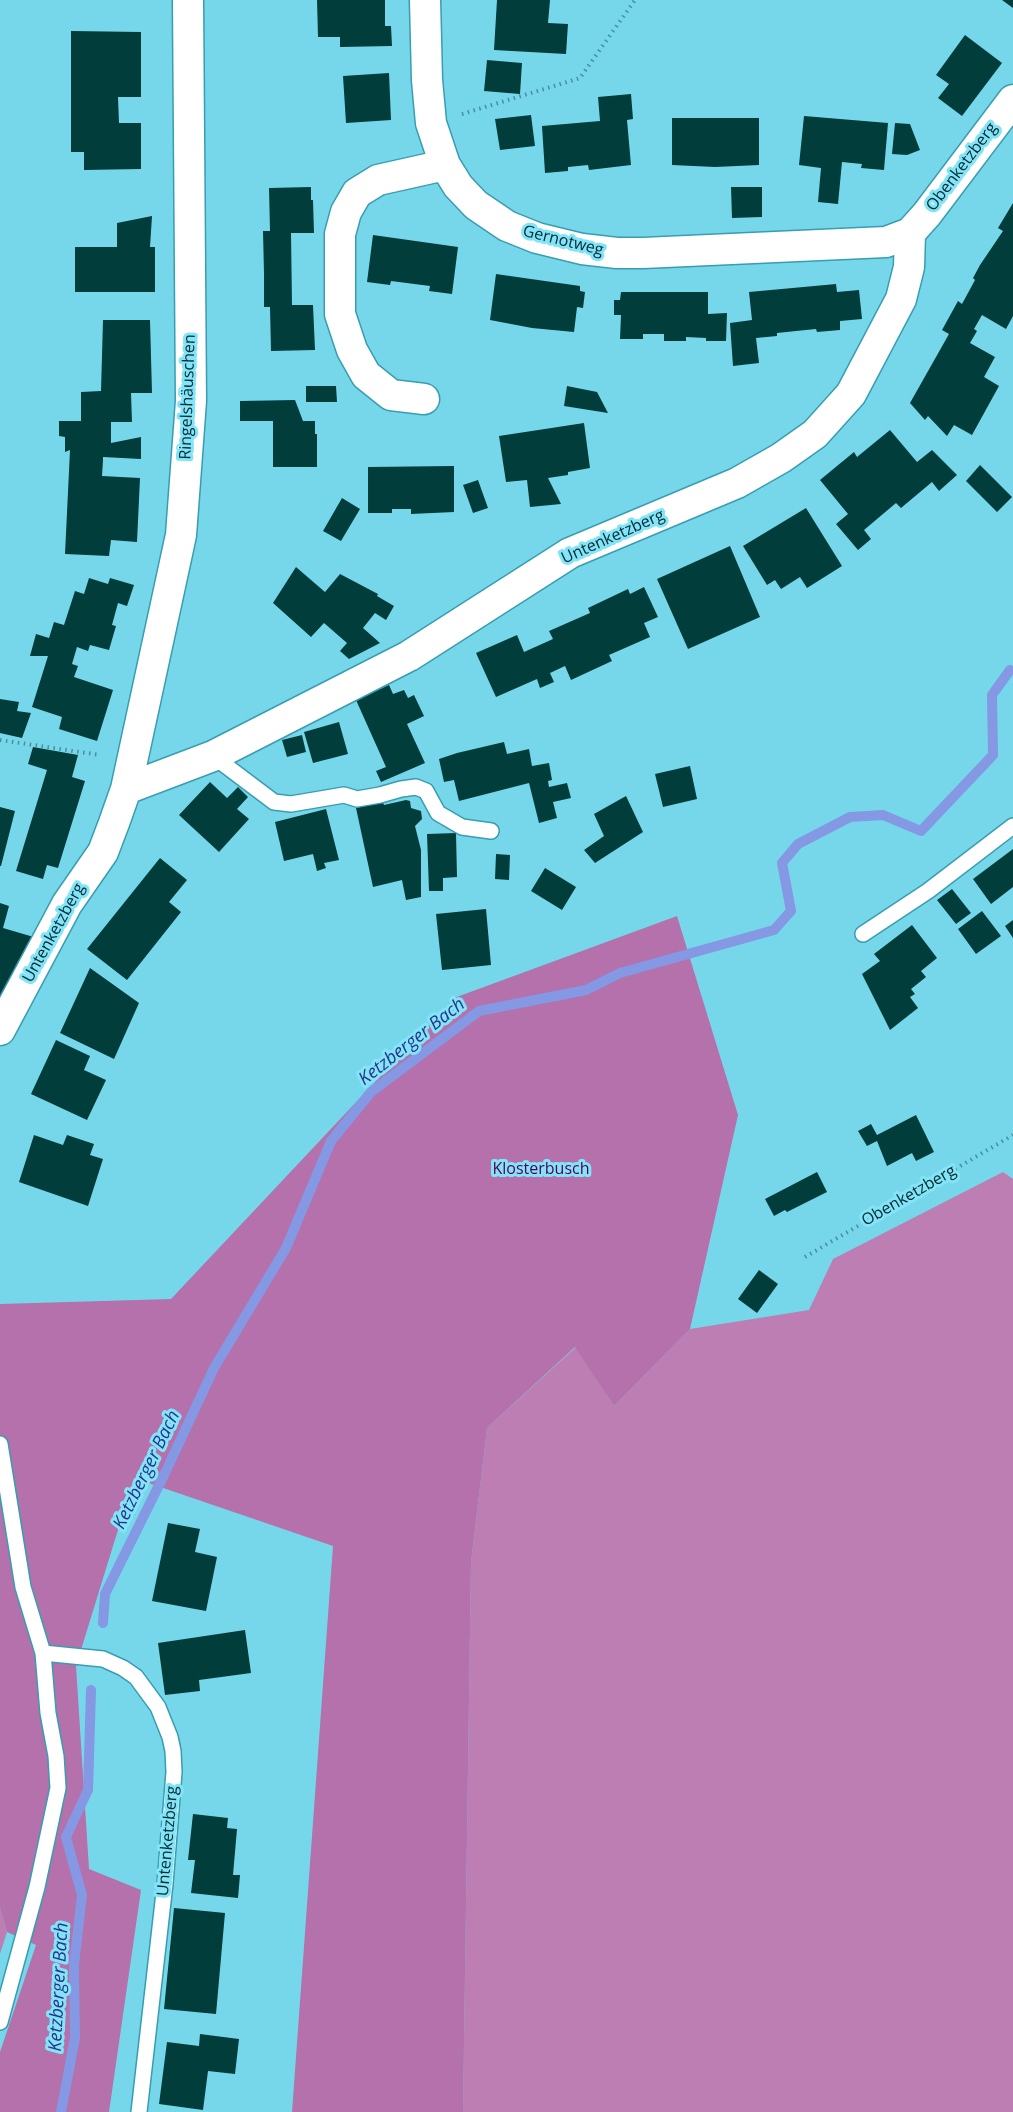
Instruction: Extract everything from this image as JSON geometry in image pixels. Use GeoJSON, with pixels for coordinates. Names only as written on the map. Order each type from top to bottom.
{"type":"FeatureCollection","features":[{"type":"Feature","properties":{"kind":"street","name":"Ringelshäuschen"},"geometry":{"type":"LineString","coordinates":[[126,789],[181,535],[191,401],[188,0]]}},
{"type":"Feature","properties":{"kind":"street","name":"Gernotweg"},"geometry":{"type":"LineString","coordinates":[[425,0],[427,80],[431,123],[446,165],[458,186],[476,205],[507,226],[537,238],[582,249],[643,254],[886,242],[910,233]]}},
{"type":"Feature","properties":{"kind":"street","name":"Obenketzberg"},"geometry":{"type":"LineString","coordinates":[[910,233],[927,214],[1013,100]]}},
{"type":"Feature","properties":{"kind":"street"},"geometry":{"type":"LineString","coordinates":[[423,399],[391,395],[366,375],[352,350],[339,314],[340,234],[346,212],[357,194],[378,180],[446,165]]}},
{"type":"Feature","properties":{"kind":"street","name":"Untenketzberg"},"geometry":{"type":"LineString","coordinates":[[0,1030],[67,903],[103,852],[126,789],[213,756],[409,656],[570,553],[737,483],[781,458],[815,434],[851,394],[901,299],[909,267],[910,233]]}},
{"type":"Feature","properties":{"kind":"lane"},"geometry":{"type":"LineString","coordinates":[[213,756],[274,802],[291,804],[344,795],[357,799],[416,787],[426,791],[438,813],[462,827],[491,831]]}},
{"type":"Feature","properties":{"kind":"lane"},"geometry":{"type":"LineString","coordinates":[[863,934],[928,891],[1013,826]]}},
{"type":"Feature","properties":{"kind":"lane"},"geometry":{"type":"LineString","coordinates":[[0,1444],[23,1587],[43,1653],[58,1788],[37,1887],[0,2022]]}},
{"type":"Feature","properties":{"kind":"lane","name":"Untenketzberg"},"geometry":{"type":"LineString","coordinates":[[43,1653],[104,1659],[136,1677],[158,1707],[173,1751],[174,1772],[165,1884],[139,2112]]}},
{"type":"Feature","properties":{"kind":"path"},"geometry":{"type":"LineString","coordinates":[[431,123],[580,78],[634,0]]}},
{"type":"Feature","properties":{"kind":"path"},"geometry":{"type":"LineString","coordinates":[[0,740],[132,759]]}},
{"type":"Feature","properties":{"kind":"path","name":"Obenketzberg"},"geometry":{"type":"LineString","coordinates":[[805,1257],[1013,1136]]}},
{"type":"Feature","properties":{"kind":"shaded area"},"geometry":{"type":"Polygon","coordinates":[[[1003,1172],[1013,1179],[1013,2112],[463,2112],[471,1562],[487,1428],[576,1347],[614,1406],[690,1329],[809,1310],[833,1259],[1003,1172]]]}},
{"type":"Feature","properties":{"kind":"shaded area"},"geometry":{"type":"Polygon","coordinates":[[[0,1908],[7,1932],[0,1954],[0,1908]]]}},
{"type":"Feature","properties":{"kind":"green space","name":"Klosterbusch"},"geometry":{"type":"Polygon","coordinates":[[[677,916],[738,1115],[690,1329],[614,1406],[575,1347],[487,1428],[471,1562],[463,2112],[292,2112],[333,1546],[134,1478],[76,1666],[89,1869],[141,1890],[109,2112],[0,2112],[0,2052],[36,1945],[7,1932],[0,1908],[0,1304],[171,1299],[454,998],[677,916]]]}},
{"type":"Feature","properties":{"kind":"building"},"geometry":{"type":"Polygon","coordinates":[[[317,0],[385,0],[385,26],[391,26],[392,46],[340,47],[340,37],[318,37],[317,0]]]}},
{"type":"Feature","properties":{"kind":"building"},"geometry":{"type":"Polygon","coordinates":[[[497,0],[550,0],[548,23],[568,24],[566,54],[494,50],[497,0]]]}},
{"type":"Feature","properties":{"kind":"building"},"geometry":{"type":"Polygon","coordinates":[[[1002,0],[1013,0],[1013,8],[1002,0]]]}},
{"type":"Feature","properties":{"kind":"building"},"geometry":{"type":"Polygon","coordinates":[[[71,31],[141,32],[141,97],[118,97],[119,123],[141,123],[141,169],[84,170],[84,152],[71,152],[71,31]]]}},
{"type":"Feature","properties":{"kind":"building"},"geometry":{"type":"Polygon","coordinates":[[[965,35],[1002,63],[962,116],[938,98],[949,84],[936,75],[965,35]]]}},
{"type":"Feature","properties":{"kind":"building"},"geometry":{"type":"Polygon","coordinates":[[[487,60],[522,63],[520,94],[484,91],[487,60]]]}},
{"type":"Feature","properties":{"kind":"building"},"geometry":{"type":"Polygon","coordinates":[[[389,73],[391,120],[346,123],[343,76],[389,73]]]}},
{"type":"Feature","properties":{"kind":"building"},"geometry":{"type":"Polygon","coordinates":[[[631,94],[633,119],[627,120],[631,165],[589,170],[588,165],[568,167],[568,171],[545,173],[542,126],[600,121],[598,97],[631,94]]]}},
{"type":"Feature","properties":{"kind":"building"},"geometry":{"type":"Polygon","coordinates":[[[531,115],[535,146],[500,150],[495,119],[531,115]]]}},
{"type":"Feature","properties":{"kind":"building"},"geometry":{"type":"Polygon","coordinates":[[[804,116],[888,123],[884,170],[861,168],[862,164],[842,162],[838,204],[818,202],[821,168],[799,165],[804,116]]]}},
{"type":"Feature","properties":{"kind":"building"},"geometry":{"type":"Polygon","coordinates":[[[672,118],[759,118],[759,165],[715,167],[672,165],[672,118]]]}},
{"type":"Feature","properties":{"kind":"building"},"geometry":{"type":"Polygon","coordinates":[[[895,123],[910,124],[920,150],[907,155],[892,154],[895,123]]]}},
{"type":"Feature","properties":{"kind":"building"},"geometry":{"type":"Polygon","coordinates":[[[311,187],[314,233],[291,233],[292,305],[313,305],[315,350],[271,351],[270,307],[264,307],[263,231],[270,231],[269,188],[311,187]]]}},
{"type":"Feature","properties":{"kind":"building"},"geometry":{"type":"Polygon","coordinates":[[[731,187],[762,187],[762,217],[732,218],[731,187]]]}},
{"type":"Feature","properties":{"kind":"building"},"geometry":{"type":"Polygon","coordinates":[[[1013,203],[1013,316],[1006,329],[982,315],[974,329],[977,331],[970,343],[995,357],[984,377],[999,386],[972,435],[954,425],[947,436],[928,416],[925,420],[910,403],[949,334],[942,330],[958,301],[962,304],[980,265],[1003,231],[998,228],[1013,203]]]}},
{"type":"Feature","properties":{"kind":"building"},"geometry":{"type":"Polygon","coordinates":[[[152,216],[150,247],[155,247],[155,292],[75,292],[75,247],[117,247],[117,223],[152,216]]]}},
{"type":"Feature","properties":{"kind":"building"},"geometry":{"type":"Polygon","coordinates":[[[373,235],[458,247],[452,294],[429,291],[430,286],[391,281],[390,285],[367,282],[373,235]]]}},
{"type":"Feature","properties":{"kind":"building"},"geometry":{"type":"Polygon","coordinates":[[[496,274],[580,286],[580,291],[585,292],[583,308],[577,307],[574,332],[532,328],[490,320],[496,274]]]}},
{"type":"Feature","properties":{"kind":"building"},"geometry":{"type":"Polygon","coordinates":[[[836,284],[837,292],[859,290],[862,319],[840,321],[840,330],[817,332],[816,329],[777,333],[777,336],[756,338],[759,363],[733,366],[730,323],[752,320],[749,292],[836,284]]]}},
{"type":"Feature","properties":{"kind":"building"},"geometry":{"type":"Polygon","coordinates":[[[621,292],[708,292],[708,314],[727,313],[726,341],[706,341],[706,338],[686,337],[686,341],[664,341],[664,334],[643,334],[643,339],[620,339],[621,315],[614,315],[614,300],[620,300],[621,292]]]}},
{"type":"Feature","properties":{"kind":"building"},"geometry":{"type":"Polygon","coordinates":[[[103,320],[150,320],[152,393],[131,393],[132,422],[111,422],[111,443],[141,437],[141,459],[103,457],[102,476],[140,478],[137,542],[111,540],[109,556],[65,554],[70,450],[65,452],[65,437],[59,436],[59,421],[81,421],[81,392],[101,391],[103,320]]]}},
{"type":"Feature","properties":{"kind":"building"},"geometry":{"type":"Polygon","coordinates":[[[306,386],[336,386],[337,402],[306,402],[306,386]]]}},
{"type":"Feature","properties":{"kind":"building"},"geometry":{"type":"Polygon","coordinates":[[[567,386],[597,392],[608,413],[564,406],[567,386]]]}},
{"type":"Feature","properties":{"kind":"building"},"geometry":{"type":"Polygon","coordinates":[[[295,400],[303,421],[315,421],[317,467],[273,467],[273,421],[240,421],[240,401],[295,400]]]}},
{"type":"Feature","properties":{"kind":"building"},"geometry":{"type":"Polygon","coordinates":[[[584,423],[590,468],[548,478],[561,504],[530,507],[527,480],[506,482],[499,436],[584,423]]]}},
{"type":"Feature","properties":{"kind":"building"},"geometry":{"type":"Polygon","coordinates":[[[890,430],[917,462],[932,450],[957,475],[939,491],[932,482],[901,508],[896,503],[864,530],[871,539],[858,550],[836,524],[848,514],[820,480],[854,452],[857,457],[890,430]]]}},
{"type":"Feature","properties":{"kind":"building"},"geometry":{"type":"Polygon","coordinates":[[[980,465],[1012,497],[997,512],[966,481],[980,465]]]}},
{"type":"Feature","properties":{"kind":"building"},"geometry":{"type":"Polygon","coordinates":[[[454,466],[454,512],[411,514],[411,509],[392,509],[392,513],[368,513],[368,467],[454,466]]]}},
{"type":"Feature","properties":{"kind":"building"},"geometry":{"type":"Polygon","coordinates":[[[478,480],[488,508],[473,513],[463,485],[478,480]]]}},
{"type":"Feature","properties":{"kind":"building"},"geometry":{"type":"Polygon","coordinates":[[[342,498],[360,509],[341,541],[323,531],[342,498]]]}},
{"type":"Feature","properties":{"kind":"building"},"geometry":{"type":"Polygon","coordinates":[[[806,508],[842,566],[807,588],[800,577],[781,589],[775,580],[767,585],[743,546],[806,508]]]}},
{"type":"Feature","properties":{"kind":"building"},"geometry":{"type":"Polygon","coordinates":[[[730,546],[760,617],[688,649],[657,579],[730,546]]]}},
{"type":"Feature","properties":{"kind":"building"},"geometry":{"type":"Polygon","coordinates":[[[296,567],[325,592],[340,574],[378,594],[377,596],[394,606],[386,620],[375,613],[363,628],[380,643],[349,659],[340,651],[347,643],[324,623],[311,637],[273,603],[296,567]]]}},
{"type":"Feature","properties":{"kind":"building"},"geometry":{"type":"Polygon","coordinates":[[[89,578],[108,584],[110,578],[134,585],[127,606],[118,603],[112,625],[116,626],[109,650],[90,645],[88,651],[77,647],[72,664],[78,666],[74,677],[113,690],[97,741],[59,729],[62,717],[32,707],[48,656],[30,656],[36,634],[49,638],[54,622],[64,625],[75,591],[84,594],[89,578]]]}},
{"type":"Feature","properties":{"kind":"building"},"geometry":{"type":"Polygon","coordinates":[[[644,587],[658,617],[644,623],[650,637],[609,655],[612,661],[571,680],[565,666],[550,673],[554,682],[540,688],[537,679],[496,697],[476,653],[517,635],[524,652],[553,639],[549,631],[590,613],[588,608],[628,589],[630,594],[644,587]]]}},
{"type":"Feature","properties":{"kind":"building"},"geometry":{"type":"Polygon","coordinates":[[[389,685],[393,694],[404,690],[408,698],[414,695],[424,716],[407,724],[425,763],[381,782],[376,771],[386,767],[356,700],[389,685]]]}},
{"type":"Feature","properties":{"kind":"building"},"geometry":{"type":"Polygon","coordinates":[[[0,699],[19,702],[17,711],[31,713],[22,738],[0,733],[0,699]]]}},
{"type":"Feature","properties":{"kind":"building"},"geometry":{"type":"Polygon","coordinates":[[[339,722],[348,754],[313,763],[304,732],[339,722]]]}},
{"type":"Feature","properties":{"kind":"building"},"geometry":{"type":"Polygon","coordinates":[[[302,735],[306,752],[287,757],[282,740],[302,735]]]}},
{"type":"Feature","properties":{"kind":"building"},"geometry":{"type":"Polygon","coordinates":[[[504,742],[507,754],[529,749],[532,766],[549,763],[552,780],[548,781],[549,787],[567,783],[571,798],[553,802],[557,818],[539,823],[529,783],[459,801],[454,780],[444,782],[439,759],[504,742]]]}},
{"type":"Feature","properties":{"kind":"building"},"geometry":{"type":"Polygon","coordinates":[[[33,747],[78,755],[72,777],[85,781],[58,868],[47,865],[43,879],[16,871],[47,770],[28,764],[33,747]]]}},
{"type":"Feature","properties":{"kind":"building"},"geometry":{"type":"Polygon","coordinates":[[[690,766],[697,799],[663,807],[655,774],[690,766]]]}},
{"type":"Feature","properties":{"kind":"building"},"geometry":{"type":"Polygon","coordinates":[[[210,782],[227,798],[238,787],[248,797],[237,809],[249,819],[219,852],[179,815],[210,782]]]}},
{"type":"Feature","properties":{"kind":"building"},"geometry":{"type":"Polygon","coordinates":[[[626,796],[643,832],[595,863],[584,850],[604,836],[594,814],[626,796]]]}},
{"type":"Feature","properties":{"kind":"building"},"geometry":{"type":"Polygon","coordinates":[[[410,801],[411,808],[421,811],[422,819],[415,826],[421,850],[421,897],[406,900],[402,880],[373,887],[356,808],[410,801]]]}},
{"type":"Feature","properties":{"kind":"building"},"geometry":{"type":"Polygon","coordinates":[[[0,807],[15,811],[1,866],[0,866],[0,807]]]}},
{"type":"Feature","properties":{"kind":"building"},"geometry":{"type":"Polygon","coordinates":[[[326,809],[339,860],[324,863],[326,868],[317,871],[313,854],[284,861],[275,822],[326,809]]]}},
{"type":"Feature","properties":{"kind":"building"},"geometry":{"type":"Polygon","coordinates":[[[456,833],[457,877],[443,878],[443,891],[429,891],[427,834],[456,833]]]}},
{"type":"Feature","properties":{"kind":"building"},"geometry":{"type":"Polygon","coordinates":[[[1013,849],[1013,887],[991,904],[973,879],[1013,849]]]}},
{"type":"Feature","properties":{"kind":"building"},"geometry":{"type":"Polygon","coordinates":[[[496,854],[510,855],[509,880],[495,879],[496,854]]]}},
{"type":"Feature","properties":{"kind":"building"},"geometry":{"type":"Polygon","coordinates":[[[160,858],[187,880],[169,902],[181,912],[127,980],[87,949],[160,858]]]}},
{"type":"Feature","properties":{"kind":"building"},"geometry":{"type":"Polygon","coordinates":[[[545,868],[576,887],[562,910],[531,891],[545,868]]]}},
{"type":"Feature","properties":{"kind":"building"},"geometry":{"type":"Polygon","coordinates":[[[952,889],[971,913],[956,924],[937,900],[952,889]]]}},
{"type":"Feature","properties":{"kind":"building"},"geometry":{"type":"Polygon","coordinates":[[[0,903],[9,906],[3,928],[37,938],[0,1002],[0,903]]]}},
{"type":"Feature","properties":{"kind":"building"},"geometry":{"type":"Polygon","coordinates":[[[486,909],[491,965],[442,970],[436,914],[486,909]]]}},
{"type":"Feature","properties":{"kind":"building"},"geometry":{"type":"Polygon","coordinates":[[[982,911],[1001,936],[976,954],[958,929],[982,911]]]}},
{"type":"Feature","properties":{"kind":"building"},"geometry":{"type":"Polygon","coordinates":[[[1013,920],[1013,938],[1005,926],[1013,920]]]}},
{"type":"Feature","properties":{"kind":"building"},"geometry":{"type":"Polygon","coordinates":[[[912,925],[937,958],[921,971],[926,977],[911,989],[915,994],[910,997],[918,1008],[890,1030],[862,974],[880,961],[874,954],[912,925]]]}},
{"type":"Feature","properties":{"kind":"building"},"geometry":{"type":"Polygon","coordinates":[[[90,968],[139,1003],[114,1059],[60,1033],[90,968]]]}},
{"type":"Feature","properties":{"kind":"building"},"geometry":{"type":"Polygon","coordinates":[[[56,1040],[90,1056],[84,1070],[106,1080],[87,1120],[31,1094],[56,1040]]]}},
{"type":"Feature","properties":{"kind":"building"},"geometry":{"type":"Polygon","coordinates":[[[916,1115],[934,1152],[916,1161],[912,1153],[887,1166],[877,1141],[867,1146],[858,1131],[871,1124],[877,1135],[916,1115]]]}},
{"type":"Feature","properties":{"kind":"building"},"geometry":{"type":"Polygon","coordinates":[[[34,1135],[63,1145],[67,1135],[94,1144],[90,1155],[103,1159],[88,1206],[19,1182],[34,1135]]]}},
{"type":"Feature","properties":{"kind":"building"},"geometry":{"type":"Polygon","coordinates":[[[817,1172],[827,1192],[774,1216],[765,1199],[817,1172]]]}},
{"type":"Feature","properties":{"kind":"building"},"geometry":{"type":"Polygon","coordinates":[[[759,1270],[778,1284],[757,1313],[738,1299],[759,1270]]]}},
{"type":"Feature","properties":{"kind":"building"},"geometry":{"type":"Polygon","coordinates":[[[168,1523],[200,1529],[195,1552],[217,1557],[206,1611],[152,1601],[168,1523]]]}},
{"type":"Feature","properties":{"kind":"building"},"geometry":{"type":"Polygon","coordinates":[[[245,1630],[251,1673],[199,1680],[200,1691],[165,1695],[158,1643],[245,1630]]]}},
{"type":"Feature","properties":{"kind":"building"},"geometry":{"type":"Polygon","coordinates":[[[193,1814],[228,1818],[227,1828],[237,1829],[233,1875],[240,1875],[238,1898],[191,1893],[195,1860],[188,1860],[193,1814]]]}},
{"type":"Feature","properties":{"kind":"building"},"geometry":{"type":"Polygon","coordinates":[[[174,1908],[225,1913],[216,2014],[164,2009],[174,1908]]]}},
{"type":"Feature","properties":{"kind":"building"},"geometry":{"type":"Polygon","coordinates":[[[200,2034],[239,2039],[235,2074],[208,2071],[203,2110],[159,2104],[167,2042],[199,2046],[200,2034]]]}},
{"type":"Feature","properties":{"kind":"waterway","name":"Ketzberger Bach"},"geometry":{"type":"LineString","coordinates":[[103,1623],[105,1594],[214,1368],[286,1248],[331,1141],[371,1092],[479,1011],[586,990],[620,973],[774,930],[791,911],[782,863],[798,844],[850,817],[883,815],[921,831],[993,755],[992,695],[1010,670]]}},
{"type":"Feature","properties":{"kind":"waterway","name":"Ketzberger Bach"},"geometry":{"type":"LineString","coordinates":[[61,2112],[75,2038],[74,1965],[82,1895],[66,1837],[88,1790],[91,1690]]}}]}
